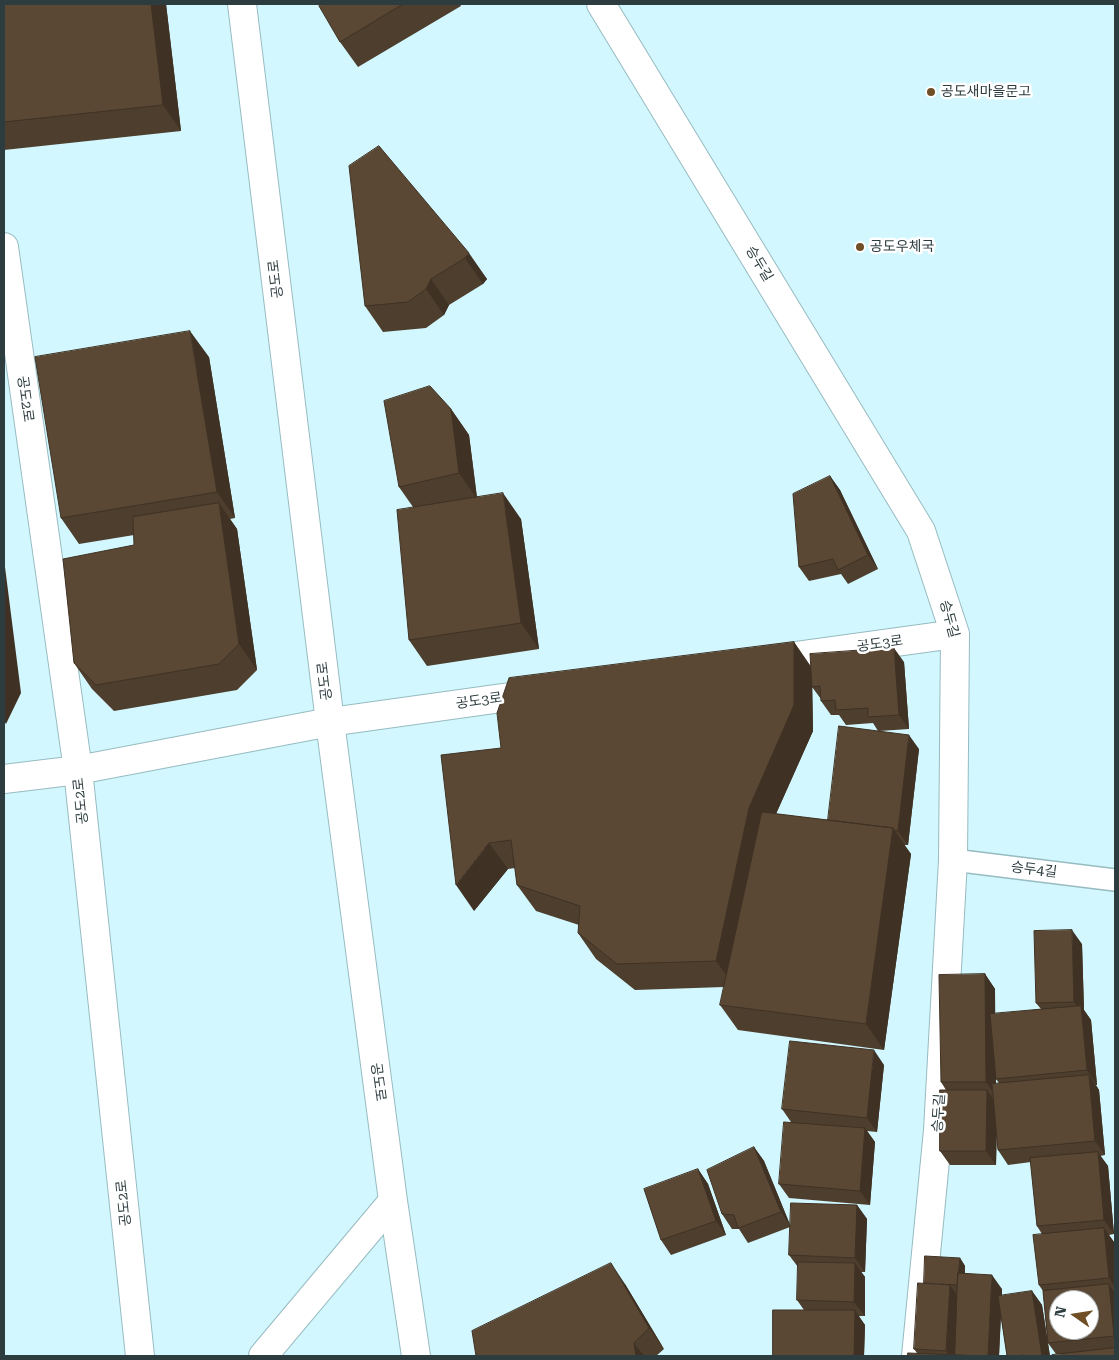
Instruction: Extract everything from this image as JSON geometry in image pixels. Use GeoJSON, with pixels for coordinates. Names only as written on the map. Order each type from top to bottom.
{"type":"FeatureCollection","features":[{"type":"Feature","properties":{"kind":"street","name":"공도로"},"geometry":{"type":"LineString","coordinates":[[242,4],[330,722],[393,1201],[416,1356]]}},
{"type":"Feature","properties":{"kind":"street","name":"승두길"},"geometry":{"type":"LineString","coordinates":[[601,4],[921,532],[955,634],[953,860],[938,1130],[916,1356]]}},
{"type":"Feature","properties":{"kind":"street","name":"공도2로"},"geometry":{"type":"LineString","coordinates":[[4,247],[78,770],[140,1356]]}},
{"type":"Feature","properties":{"kind":"street","name":"공도3로"},"geometry":{"type":"LineString","coordinates":[[740,664],[955,634]]}},
{"type":"Feature","properties":{"kind":"street","name":"공도3로"},"geometry":{"type":"LineString","coordinates":[[4,779],[78,770],[330,722],[564,689]]}},
{"type":"Feature","properties":{"kind":"street"},"geometry":{"type":"LineString","coordinates":[[263,1356],[393,1201]]}},
{"type":"Feature","properties":{"kind":"lane","name":"승두4길"},"geometry":{"type":"LineString","coordinates":[[953,860],[1115,880]]}},
{"type":"Feature","properties":{"kind":"building"},"geometry":{"type":"Polygon","coordinates":[[[4,4],[151,4],[163,105],[4,122],[4,4]]]}},
{"type":"Feature","properties":{"kind":"building"},"geometry":{"type":"Polygon","coordinates":[[[323,4],[403,4],[340,42],[319,6],[323,4]]]}},
{"type":"Feature","properties":{"kind":"building"},"geometry":{"type":"Polygon","coordinates":[[[379,146],[469,253],[465,258],[431,279],[426,289],[408,302],[365,306],[349,166],[379,146]]]}},
{"type":"Feature","properties":{"kind":"building"},"geometry":{"type":"Polygon","coordinates":[[[190,331],[217,492],[61,518],[35,357],[190,331]]]}},
{"type":"Feature","properties":{"kind":"building"},"geometry":{"type":"Polygon","coordinates":[[[430,386],[451,409],[459,473],[399,487],[384,401],[430,386]]]}},
{"type":"Feature","properties":{"kind":"building"},"geometry":{"type":"Polygon","coordinates":[[[830,476],[868,555],[838,570],[833,559],[799,567],[793,494],[830,476]]]}},
{"type":"Feature","properties":{"kind":"building"},"geometry":{"type":"Polygon","coordinates":[[[503,493],[521,623],[409,640],[397,510],[503,493]]]}},
{"type":"Feature","properties":{"kind":"building"},"geometry":{"type":"Polygon","coordinates":[[[219,503],[239,644],[219,664],[96,685],[74,663],[63,559],[134,545],[133,517],[219,503]]]}},
{"type":"Feature","properties":{"kind":"building"},"geometry":{"type":"Polygon","coordinates":[[[794,642],[794,705],[749,808],[716,961],[617,964],[578,933],[580,906],[517,885],[511,840],[489,843],[456,885],[441,755],[501,748],[497,713],[509,678],[794,642]]]}},
{"type":"Feature","properties":{"kind":"building"},"geometry":{"type":"Polygon","coordinates":[[[894,648],[899,715],[868,717],[868,708],[836,710],[835,700],[821,701],[820,686],[812,687],[810,654],[894,648]]]}},
{"type":"Feature","properties":{"kind":"building"},"geometry":{"type":"Polygon","coordinates":[[[839,726],[909,735],[898,831],[893,828],[828,820],[839,726]]]}},
{"type":"Feature","properties":{"kind":"building"},"geometry":{"type":"Polygon","coordinates":[[[762,812],[893,828],[866,1024],[720,1005],[762,812]]]}},
{"type":"Feature","properties":{"kind":"building"},"geometry":{"type":"Polygon","coordinates":[[[1072,930],[1074,1002],[1036,1003],[1034,931],[1072,930]]]}},
{"type":"Feature","properties":{"kind":"building"},"geometry":{"type":"Polygon","coordinates":[[[985,974],[986,1082],[941,1082],[939,975],[985,974]]]}},
{"type":"Feature","properties":{"kind":"building"},"geometry":{"type":"Polygon","coordinates":[[[1081,1006],[1087,1070],[996,1079],[990,1014],[1081,1006]]]}},
{"type":"Feature","properties":{"kind":"building"},"geometry":{"type":"Polygon","coordinates":[[[790,1041],[874,1050],[867,1118],[782,1109],[790,1041]]]}},
{"type":"Feature","properties":{"kind":"building"},"geometry":{"type":"Polygon","coordinates":[[[1089,1075],[1095,1141],[998,1150],[992,1084],[1089,1075]]]}},
{"type":"Feature","properties":{"kind":"building"},"geometry":{"type":"Polygon","coordinates":[[[940,1090],[987,1090],[986,1151],[940,1151],[940,1090]]]}},
{"type":"Feature","properties":{"kind":"building"},"geometry":{"type":"Polygon","coordinates":[[[784,1122],[865,1128],[860,1191],[779,1184],[784,1122]]]}},
{"type":"Feature","properties":{"kind":"building"},"geometry":{"type":"Polygon","coordinates":[[[754,1147],[781,1212],[738,1228],[734,1215],[722,1214],[707,1170],[754,1147]]]}},
{"type":"Feature","properties":{"kind":"building"},"geometry":{"type":"Polygon","coordinates":[[[1098,1152],[1104,1220],[1037,1226],[1030,1158],[1098,1152]]]}},
{"type":"Feature","properties":{"kind":"building"},"geometry":{"type":"Polygon","coordinates":[[[698,1169],[716,1221],[661,1240],[644,1189],[698,1169]]]}},
{"type":"Feature","properties":{"kind":"building"},"geometry":{"type":"Polygon","coordinates":[[[791,1203],[857,1205],[855,1258],[789,1255],[791,1203]]]}},
{"type":"Feature","properties":{"kind":"building"},"geometry":{"type":"Polygon","coordinates":[[[1104,1228],[1109,1278],[1039,1285],[1033,1235],[1104,1228]]]}},
{"type":"Feature","properties":{"kind":"building"},"geometry":{"type":"Polygon","coordinates":[[[925,1256],[960,1258],[957,1285],[924,1283],[925,1256]]]}},
{"type":"Feature","properties":{"kind":"building"},"geometry":{"type":"Polygon","coordinates":[[[798,1262],[855,1263],[854,1302],[797,1300],[798,1262]]]}},
{"type":"Feature","properties":{"kind":"building"},"geometry":{"type":"Polygon","coordinates":[[[611,1263],[649,1328],[634,1343],[636,1356],[476,1356],[472,1331],[611,1263]]]}},
{"type":"Feature","properties":{"kind":"building"},"geometry":{"type":"Polygon","coordinates":[[[958,1273],[992,1275],[988,1356],[955,1355],[958,1273]]]}},
{"type":"Feature","properties":{"kind":"building"},"geometry":{"type":"Polygon","coordinates":[[[918,1283],[950,1285],[946,1351],[914,1349],[918,1283]]]}},
{"type":"Feature","properties":{"kind":"building"},"geometry":{"type":"Polygon","coordinates":[[[1109,1284],[1114,1336],[1099,1338],[1099,1290],[1052,1290],[1109,1284]]]}},
{"type":"Feature","properties":{"kind":"building"},"geometry":{"type":"Polygon","coordinates":[[[1049,1290],[1049,1340],[1076,1340],[1048,1343],[1043,1291],[1049,1290]]]}},
{"type":"Feature","properties":{"kind":"building"},"geometry":{"type":"Polygon","coordinates":[[[1032,1291],[1042,1356],[1007,1356],[998,1296],[1032,1291]]]}},
{"type":"Feature","properties":{"kind":"building"},"geometry":{"type":"Polygon","coordinates":[[[773,1310],[855,1310],[854,1356],[773,1356],[773,1310]]]}},
{"type":"Feature","properties":{"kind":"building"},"geometry":{"type":"Polygon","coordinates":[[[1115,1348],[1115,1356],[1052,1356],[1052,1355],[1115,1348]]]}},
{"type":"Feature","properties":{"kind":"building"},"geometry":{"type":"Polygon","coordinates":[[[908,1353],[980,1356],[908,1356],[908,1353]]]}},
{"type":"Feature","properties":{"kind":"place","name":"공도새마을문고"},"geometry":{"type":"Point","coordinates":[931,92]}},
{"type":"Feature","properties":{"kind":"place","name":"공도우체국"},"geometry":{"type":"Point","coordinates":[860,247]}}]}
